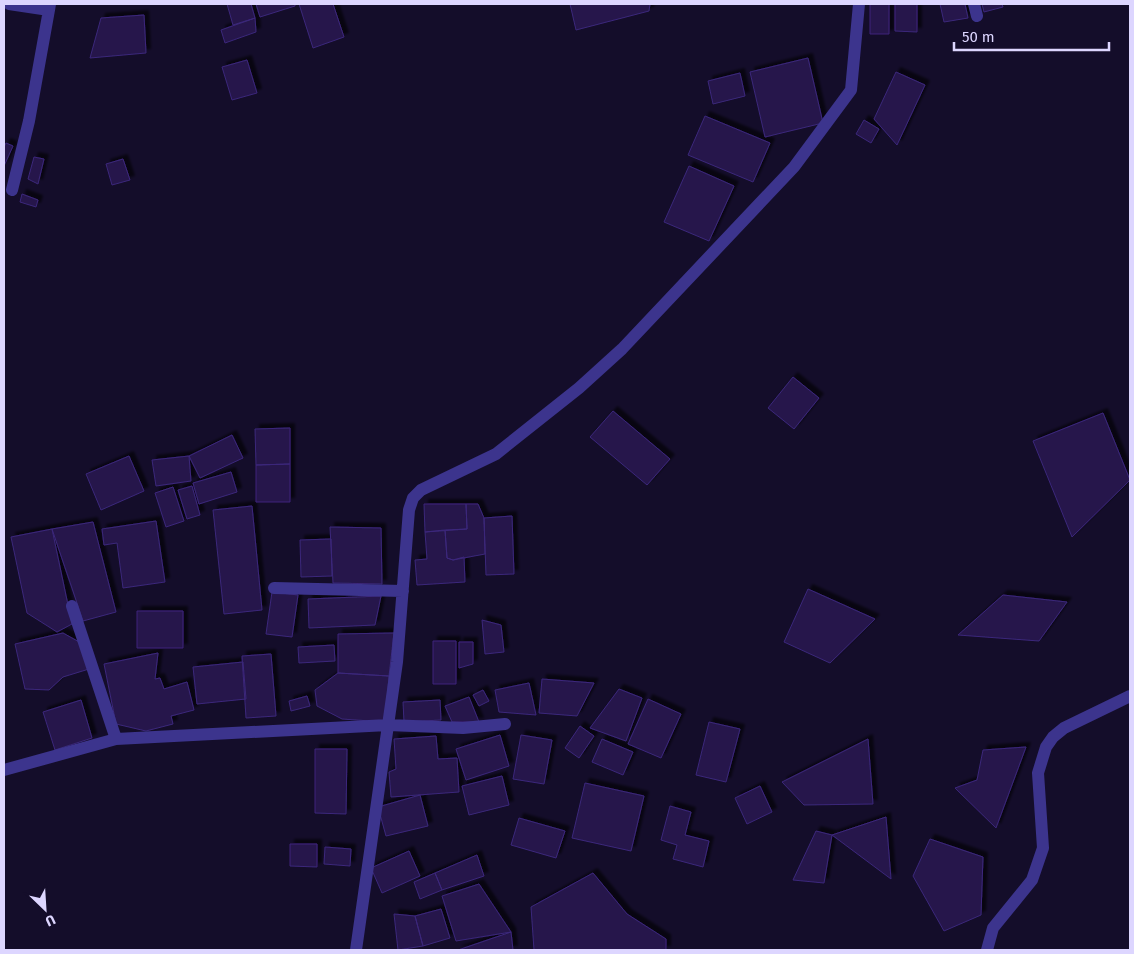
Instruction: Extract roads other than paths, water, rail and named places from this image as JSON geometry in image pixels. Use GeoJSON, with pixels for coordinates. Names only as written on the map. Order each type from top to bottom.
{"type":"FeatureCollection","features":[{"type":"Feature","properties":{"kind":"street"},"geometry":{"type":"LineString","coordinates":[[9,4],[50,7],[29,121],[12,190]]}},
{"type":"Feature","properties":{"kind":"street"},"geometry":{"type":"LineString","coordinates":[[356,950],[378,807],[397,662],[409,510],[417,494],[433,482],[500,452],[579,388],[622,349],[794,167],[846,99],[854,79],[859,4]]}},
{"type":"Feature","properties":{"kind":"street"},"geometry":{"type":"LineString","coordinates":[[274,588],[403,591]]}},
{"type":"Feature","properties":{"kind":"street"},"geometry":{"type":"LineString","coordinates":[[72,606],[116,739]]}},
{"type":"Feature","properties":{"kind":"street"},"geometry":{"type":"LineString","coordinates":[[986,950],[993,928],[1032,880],[1043,848],[1038,773],[1046,747],[1053,737],[1064,728],[1130,696]]}},
{"type":"Feature","properties":{"kind":"street"},"geometry":{"type":"LineString","coordinates":[[4,770],[116,739],[388,725],[463,728],[505,724]]}}]}
